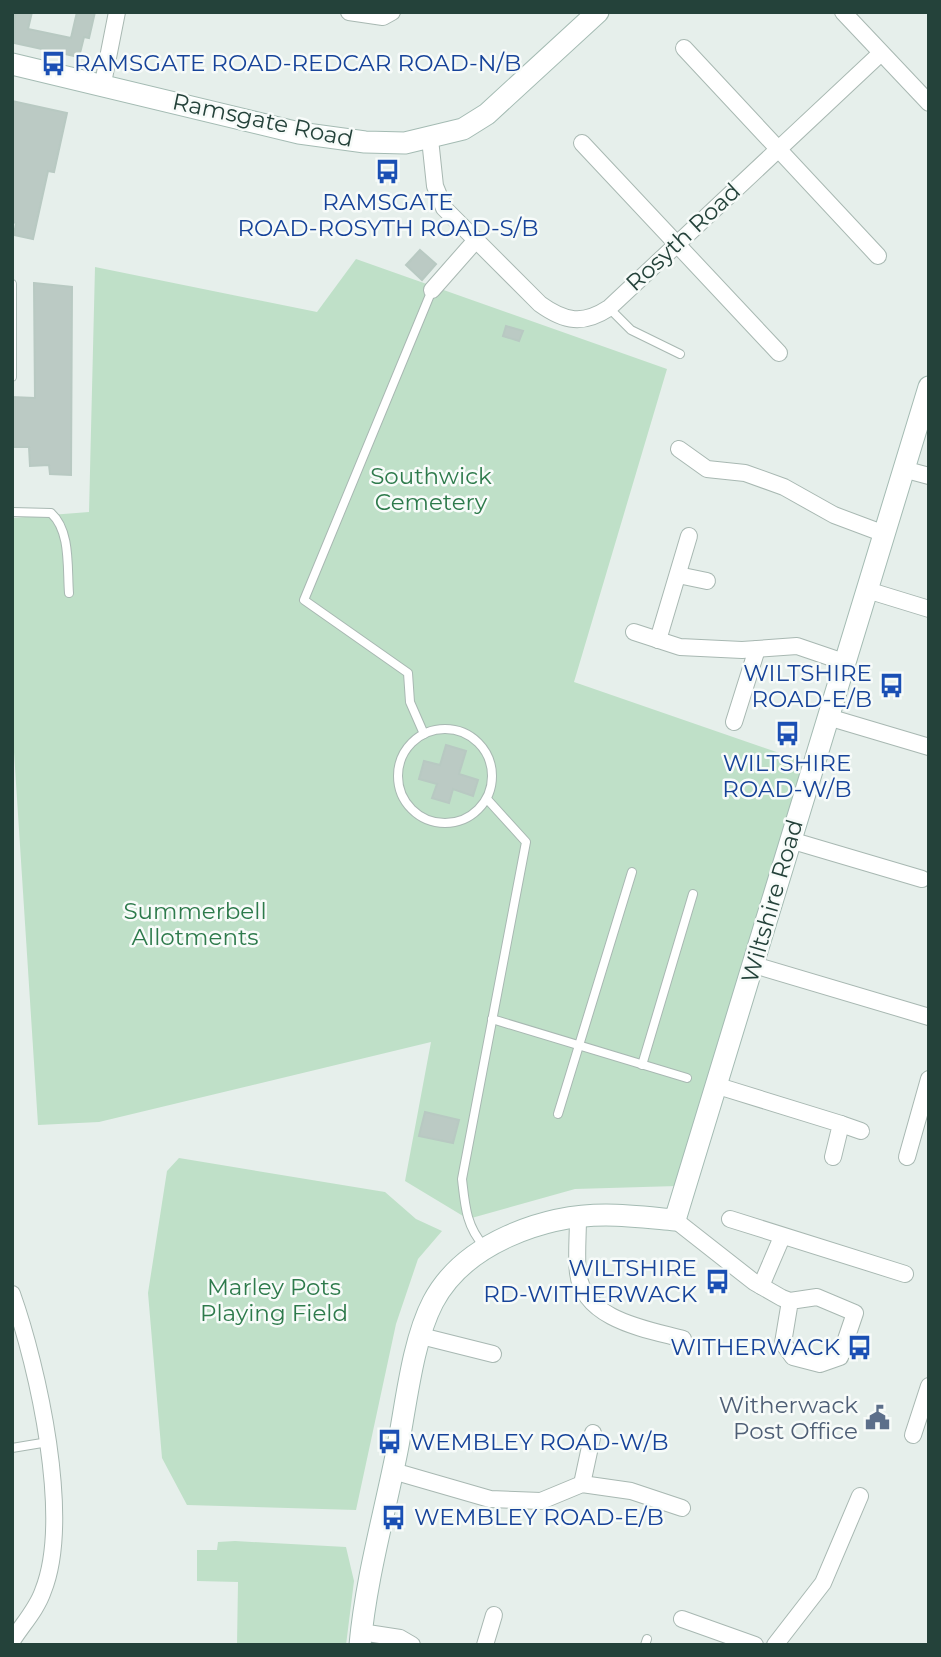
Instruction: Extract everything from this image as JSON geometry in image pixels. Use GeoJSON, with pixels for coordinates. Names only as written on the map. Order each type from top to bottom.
{"type":"FeatureCollection","features":[{"type":"Feature","properties":{"kind":"street"},"geometry":{"type":"LineString","coordinates":[[103,83],[117,12]]}},
{"type":"Feature","properties":{"kind":"street"},"geometry":{"type":"LineString","coordinates":[[349,12],[383,17],[392,12]]}},
{"type":"Feature","properties":{"kind":"street","name":"Ramsgate Road"},"geometry":{"type":"LineString","coordinates":[[12,64],[103,83],[299,132],[365,142],[405,143],[463,129],[487,114],[598,12]]}},
{"type":"Feature","properties":{"kind":"street"},"geometry":{"type":"LineString","coordinates":[[843,12],[929,103]]}},
{"type":"Feature","properties":{"kind":"street"},"geometry":{"type":"LineString","coordinates":[[684,48],[878,256]]}},
{"type":"Feature","properties":{"kind":"street","name":"Rosyth Road"},"geometry":{"type":"LineString","coordinates":[[430,139],[435,186],[444,208],[540,304],[557,316],[574,321],[592,319],[609,308],[881,53]]}},
{"type":"Feature","properties":{"kind":"street"},"geometry":{"type":"LineString","coordinates":[[582,143],[779,352]]}},
{"type":"Feature","properties":{"kind":"street"},"geometry":{"type":"LineString","coordinates":[[432,290],[476,240]]}},
{"type":"Feature","properties":{"kind":"street","name":"Wiltshire Road"},"geometry":{"type":"LineString","coordinates":[[675,1220],[718,1086],[908,447],[929,387]]}},
{"type":"Feature","properties":{"kind":"street"},"geometry":{"type":"LineString","coordinates":[[679,449],[706,469],[745,473],[784,486],[834,515],[883,533]]}},
{"type":"Feature","properties":{"kind":"street"},"geometry":{"type":"LineString","coordinates":[[903,469],[929,476]]}},
{"type":"Feature","properties":{"kind":"street"},"geometry":{"type":"LineString","coordinates":[[658,640],[689,536]]}},
{"type":"Feature","properties":{"kind":"street"},"geometry":{"type":"LineString","coordinates":[[678,575],[708,581]]}},
{"type":"Feature","properties":{"kind":"street"},"geometry":{"type":"LineString","coordinates":[[867,590],[929,609]]}},
{"type":"Feature","properties":{"kind":"street"},"geometry":{"type":"LineString","coordinates":[[634,632],[680,647],[757,649],[797,646],[844,662]]}},
{"type":"Feature","properties":{"kind":"street"},"geometry":{"type":"LineString","coordinates":[[734,722],[757,649]]}},
{"type":"Feature","properties":{"kind":"street"},"geometry":{"type":"LineString","coordinates":[[828,717],[929,747]]}},
{"type":"Feature","properties":{"kind":"street"},"geometry":{"type":"LineString","coordinates":[[790,840],[922,879]]}},
{"type":"Feature","properties":{"kind":"street"},"geometry":{"type":"LineString","coordinates":[[754,965],[929,1017]]}},
{"type":"Feature","properties":{"kind":"street"},"geometry":{"type":"LineString","coordinates":[[907,1157],[929,1079]]}},
{"type":"Feature","properties":{"kind":"street"},"geometry":{"type":"LineString","coordinates":[[718,1086],[861,1131]]}},
{"type":"Feature","properties":{"kind":"street"},"geometry":{"type":"LineString","coordinates":[[833,1157],[841,1124]]}},
{"type":"Feature","properties":{"kind":"street"},"geometry":{"type":"LineString","coordinates":[[412,1645],[400,1638],[361,1639],[379,1532],[421,1336],[433,1302],[455,1271],[486,1248],[544,1224],[605,1215],[675,1220],[761,1286],[790,1301],[817,1297],[855,1313],[840,1357],[820,1364],[793,1357],[783,1343],[790,1301]]}},
{"type":"Feature","properties":{"kind":"street"},"geometry":{"type":"LineString","coordinates":[[578,1218],[578,1275],[588,1300],[625,1324],[683,1339]]}},
{"type":"Feature","properties":{"kind":"street"},"geometry":{"type":"LineString","coordinates":[[730,1219],[905,1274]]}},
{"type":"Feature","properties":{"kind":"street"},"geometry":{"type":"LineString","coordinates":[[761,1286],[782,1237]]}},
{"type":"Feature","properties":{"kind":"street"},"geometry":{"type":"LineString","coordinates":[[12,1294],[23,1323],[48,1442],[57,1524],[43,1591],[12,1641]]}},
{"type":"Feature","properties":{"kind":"street"},"geometry":{"type":"LineString","coordinates":[[421,1336],[493,1354]]}},
{"type":"Feature","properties":{"kind":"street"},"geometry":{"type":"LineString","coordinates":[[913,1435],[929,1386]]}},
{"type":"Feature","properties":{"kind":"street"},"geometry":{"type":"LineString","coordinates":[[582,1484],[593,1433]]}},
{"type":"Feature","properties":{"kind":"street"},"geometry":{"type":"LineString","coordinates":[[393,1471],[490,1499],[541,1501],[582,1484],[631,1491],[682,1507]]}},
{"type":"Feature","properties":{"kind":"street"},"geometry":{"type":"LineString","coordinates":[[775,1645],[822,1583],[860,1496]]}},
{"type":"Feature","properties":{"kind":"street"},"geometry":{"type":"LineString","coordinates":[[485,1645],[495,1615]]}},
{"type":"Feature","properties":{"kind":"street"},"geometry":{"type":"LineString","coordinates":[[682,1619],[755,1645]]}},
{"type":"Feature","properties":{"kind":"lane"},"geometry":{"type":"LineString","coordinates":[[12,284],[12,377]]}},
{"type":"Feature","properties":{"kind":"lane"},"geometry":{"type":"LineString","coordinates":[[424,734],[410,702],[408,673],[304,600],[432,290]]}},
{"type":"Feature","properties":{"kind":"lane"},"geometry":{"type":"LineString","coordinates":[[609,308],[631,330],[680,354]]}},
{"type":"Feature","properties":{"kind":"lane"},"geometry":{"type":"LineString","coordinates":[[12,512],[51,513],[60,520],[64,533],[69,593]]}},
{"type":"Feature","properties":{"kind":"lane"},"geometry":{"type":"LineString","coordinates":[[438,729],[453,730],[479,743],[492,770],[487,799],[477,812],[463,820],[447,824],[417,814],[406,803],[400,788],[398,772],[402,757],[411,744],[424,734],[438,729]]}},
{"type":"Feature","properties":{"kind":"lane"},"geometry":{"type":"LineString","coordinates":[[486,1248],[473,1234],[462,1179],[526,842],[487,799]]}},
{"type":"Feature","properties":{"kind":"lane"},"geometry":{"type":"LineString","coordinates":[[558,1114],[632,872]]}},
{"type":"Feature","properties":{"kind":"lane"},"geometry":{"type":"LineString","coordinates":[[642,1065],[692,894]]}},
{"type":"Feature","properties":{"kind":"lane"},"geometry":{"type":"LineString","coordinates":[[492,1019],[687,1078]]}},
{"type":"Feature","properties":{"kind":"lane"},"geometry":{"type":"LineString","coordinates":[[12,1448],[48,1442]]}},
{"type":"Feature","properties":{"kind":"green space"},"geometry":{"type":"Polygon","coordinates":[[[356,259],[667,369],[574,682],[805,762],[677,1186],[575,1189],[468,1219],[405,1181],[431,1042],[99,1122],[38,1125],[12,721],[12,518],[89,512],[95,267],[317,312],[356,259]]]}},
{"type":"Feature","properties":{"kind":"green space","name":"Marley Pots Playing Field"},"geometry":{"type":"Polygon","coordinates":[[[179,1158],[385,1192],[416,1219],[442,1231],[418,1259],[396,1324],[356,1510],[187,1505],[162,1458],[148,1293],[167,1171],[179,1158]]]}},
{"type":"Feature","properties":{"kind":"green space"},"geometry":{"type":"Polygon","coordinates":[[[218,1542],[346,1547],[354,1581],[346,1645],[237,1645],[238,1582],[197,1581],[197,1550],[217,1550],[218,1542]]]}},
{"type":"Feature","properties":{"kind":"building"},"geometry":{"type":"Polygon","coordinates":[[[15,12],[32,12],[28,29],[71,38],[77,12],[95,12],[89,38],[84,37],[79,57],[14,43],[15,12]]]}},
{"type":"Feature","properties":{"kind":"building"},"geometry":{"type":"Polygon","coordinates":[[[12,101],[67,113],[54,172],[48,171],[33,239],[14,235],[16,223],[12,222],[12,101]]]}},
{"type":"Feature","properties":{"kind":"building"},"geometry":{"type":"Polygon","coordinates":[[[420,250],[436,264],[422,280],[406,265],[420,250]]]}},
{"type":"Feature","properties":{"kind":"building"},"geometry":{"type":"Polygon","coordinates":[[[34,283],[72,287],[71,475],[50,474],[49,465],[30,466],[29,447],[12,447],[12,397],[35,398],[34,283]]]}},
{"type":"Feature","properties":{"kind":"building"},"geometry":{"type":"Polygon","coordinates":[[[506,326],[523,331],[519,341],[503,336],[506,326]]]}},
{"type":"Feature","properties":{"kind":"building"},"geometry":{"type":"Polygon","coordinates":[[[446,745],[466,751],[459,774],[478,780],[473,796],[453,789],[449,803],[432,798],[437,784],[419,779],[424,761],[440,765],[446,745]]]}},
{"type":"Feature","properties":{"kind":"building"},"geometry":{"type":"Polygon","coordinates":[[[425,1112],[459,1120],[453,1143],[419,1136],[425,1112]]]}},
{"type":"Feature","properties":{"kind":"place","name":"RAMSGATE ROAD-REDCAR ROAD-N/B"},"geometry":{"type":"Point","coordinates":[54,63]}},
{"type":"Feature","properties":{"kind":"place","name":"RAMSGATE ROAD-ROSYTH ROAD-S/B"},"geometry":{"type":"Point","coordinates":[388,172]}},
{"type":"Feature","properties":{"kind":"place","name":"WILTSHIRE ROAD-E/B"},"geometry":{"type":"Point","coordinates":[892,686]}},
{"type":"Feature","properties":{"kind":"place","name":"WILTSHIRE ROAD-W/B"},"geometry":{"type":"Point","coordinates":[787,733]}},
{"type":"Feature","properties":{"kind":"place","name":"WILTSHIRE RD-WITHERWACK"},"geometry":{"type":"Point","coordinates":[717,1281]}},
{"type":"Feature","properties":{"kind":"place","name":"WITHERWACK"},"geometry":{"type":"Point","coordinates":[860,1347]}},
{"type":"Feature","properties":{"kind":"place","name":"Witherwack Post Office"},"geometry":{"type":"Point","coordinates":[878,1418]}},
{"type":"Feature","properties":{"kind":"place","name":"WEMBLEY ROAD-W/B"},"geometry":{"type":"Point","coordinates":[390,1442]}},
{"type":"Feature","properties":{"kind":"place","name":"WEMBLEY ROAD-E/B"},"geometry":{"type":"Point","coordinates":[394,1517]}},
{"type":"Feature","properties":{"kind":"park label","name":"Southwick Cemetery"},"geometry":{"type":"Point","coordinates":[431,489]}},
{"type":"Feature","properties":{"kind":"park label","name":"Summerbell Allotments"},"geometry":{"type":"Point","coordinates":[195,924]}}]}
